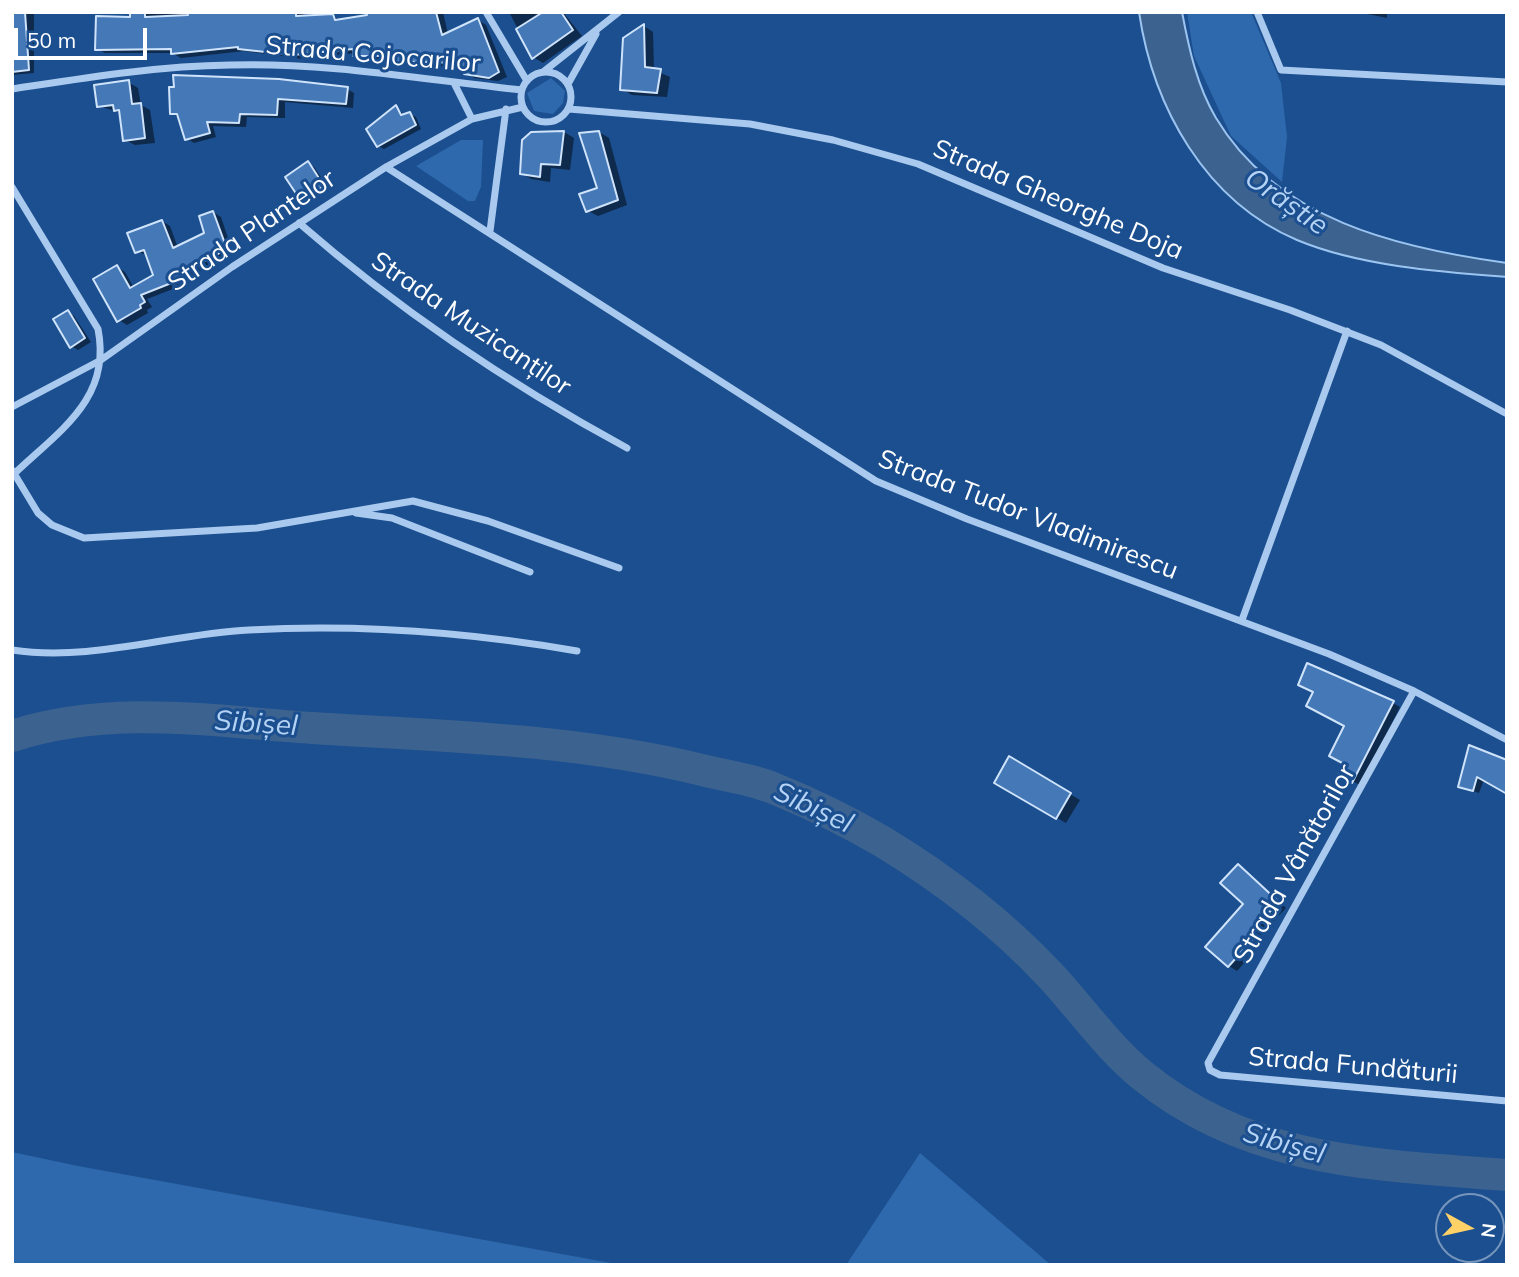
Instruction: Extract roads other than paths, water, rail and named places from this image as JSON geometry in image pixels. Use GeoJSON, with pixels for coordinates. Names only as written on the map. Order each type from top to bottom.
{"type":"FeatureCollection","features":[{"type":"Feature","properties":{"kind":"street"},"geometry":{"type":"LineString","coordinates":[[486,12],[527,81]]}},
{"type":"Feature","properties":{"kind":"street"},"geometry":{"type":"LineString","coordinates":[[543,72],[558,74],[568,84],[572,101],[569,109],[557,120],[541,122],[534,119],[523,107],[522,90],[527,81],[543,72],[619,12]]}},
{"type":"Feature","properties":{"kind":"street"},"geometry":{"type":"LineString","coordinates":[[1259,12],[1281,69],[1507,82]]}},
{"type":"Feature","properties":{"kind":"street"},"geometry":{"type":"LineString","coordinates":[[568,84],[598,30]]}},
{"type":"Feature","properties":{"kind":"street","name":"Strada Cojocarilor"},"geometry":{"type":"LineString","coordinates":[[12,89],[144,70],[232,65],[306,68],[522,90]]}},
{"type":"Feature","properties":{"kind":"street"},"geometry":{"type":"LineString","coordinates":[[454,83],[472,119]]}},
{"type":"Feature","properties":{"kind":"street","name":"Strada Plantelor"},"geometry":{"type":"LineString","coordinates":[[12,407],[101,360],[299,223],[386,167],[472,119],[523,107]]}},
{"type":"Feature","properties":{"kind":"street"},"geometry":{"type":"LineString","coordinates":[[490,232],[506,109]]}},
{"type":"Feature","properties":{"kind":"street","name":"Strada Gheorghe Doja"},"geometry":{"type":"LineString","coordinates":[[569,109],[750,124],[877,152],[950,177],[1163,268],[1347,331],[1414,360],[1507,414]]}},
{"type":"Feature","properties":{"kind":"street","name":"Strada Tudor Vladimirescu"},"geometry":{"type":"LineString","coordinates":[[386,167],[876,481],[967,519],[1242,620],[1414,691],[1507,740]]}},
{"type":"Feature","properties":{"kind":"street"},"geometry":{"type":"LineString","coordinates":[[12,187],[98,329],[101,360],[93,392],[83,408],[13,472],[28,500],[45,519],[70,534],[84,538],[257,528],[351,513],[393,502],[426,504],[512,529],[618,568]]}},
{"type":"Feature","properties":{"kind":"street","name":"Strada Muzicanților"},"geometry":{"type":"LineString","coordinates":[[299,223],[351,268],[425,325],[523,388],[627,448]]}},
{"type":"Feature","properties":{"kind":"street"},"geometry":{"type":"LineString","coordinates":[[1242,620],[1347,331]]}},
{"type":"Feature","properties":{"kind":"street"},"geometry":{"type":"LineString","coordinates":[[351,513],[392,518],[530,572]]}},
{"type":"Feature","properties":{"kind":"street"},"geometry":{"type":"LineString","coordinates":[[12,649],[73,655],[213,633],[350,629],[472,634],[577,651]]}},
{"type":"Feature","properties":{"kind":"street","name":"Strada Vânătorilor"},"geometry":{"type":"LineString","coordinates":[[1212,1056],[1414,691]]}},
{"type":"Feature","properties":{"kind":"street","name":"Strada Fundăturii"},"geometry":{"type":"LineString","coordinates":[[1212,1056],[1208,1063],[1210,1070],[1220,1075],[1507,1101]]}},
{"type":"Feature","properties":{"kind":"water","name":"Orăștie"},"geometry":{"type":"Polygon","coordinates":[[[1139,12],[1182,12],[1195,67],[1209,106],[1242,153],[1272,182],[1306,205],[1383,237],[1466,257],[1507,263],[1507,277],[1373,262],[1321,249],[1264,223],[1235,201],[1210,176],[1189,147],[1171,116],[1157,82],[1139,12]]]}},
{"type":"Feature","properties":{"kind":"waterway","name":"Sibișel"},"geometry":{"type":"LineString","coordinates":[[12,736],[86,720],[161,717],[199,719],[557,745],[606,751],[756,782],[857,827],[949,886],[991,919],[1030,955],[1130,1065],[1184,1105],[1227,1127],[1271,1143],[1316,1154],[1410,1168],[1507,1175]]}}]}
